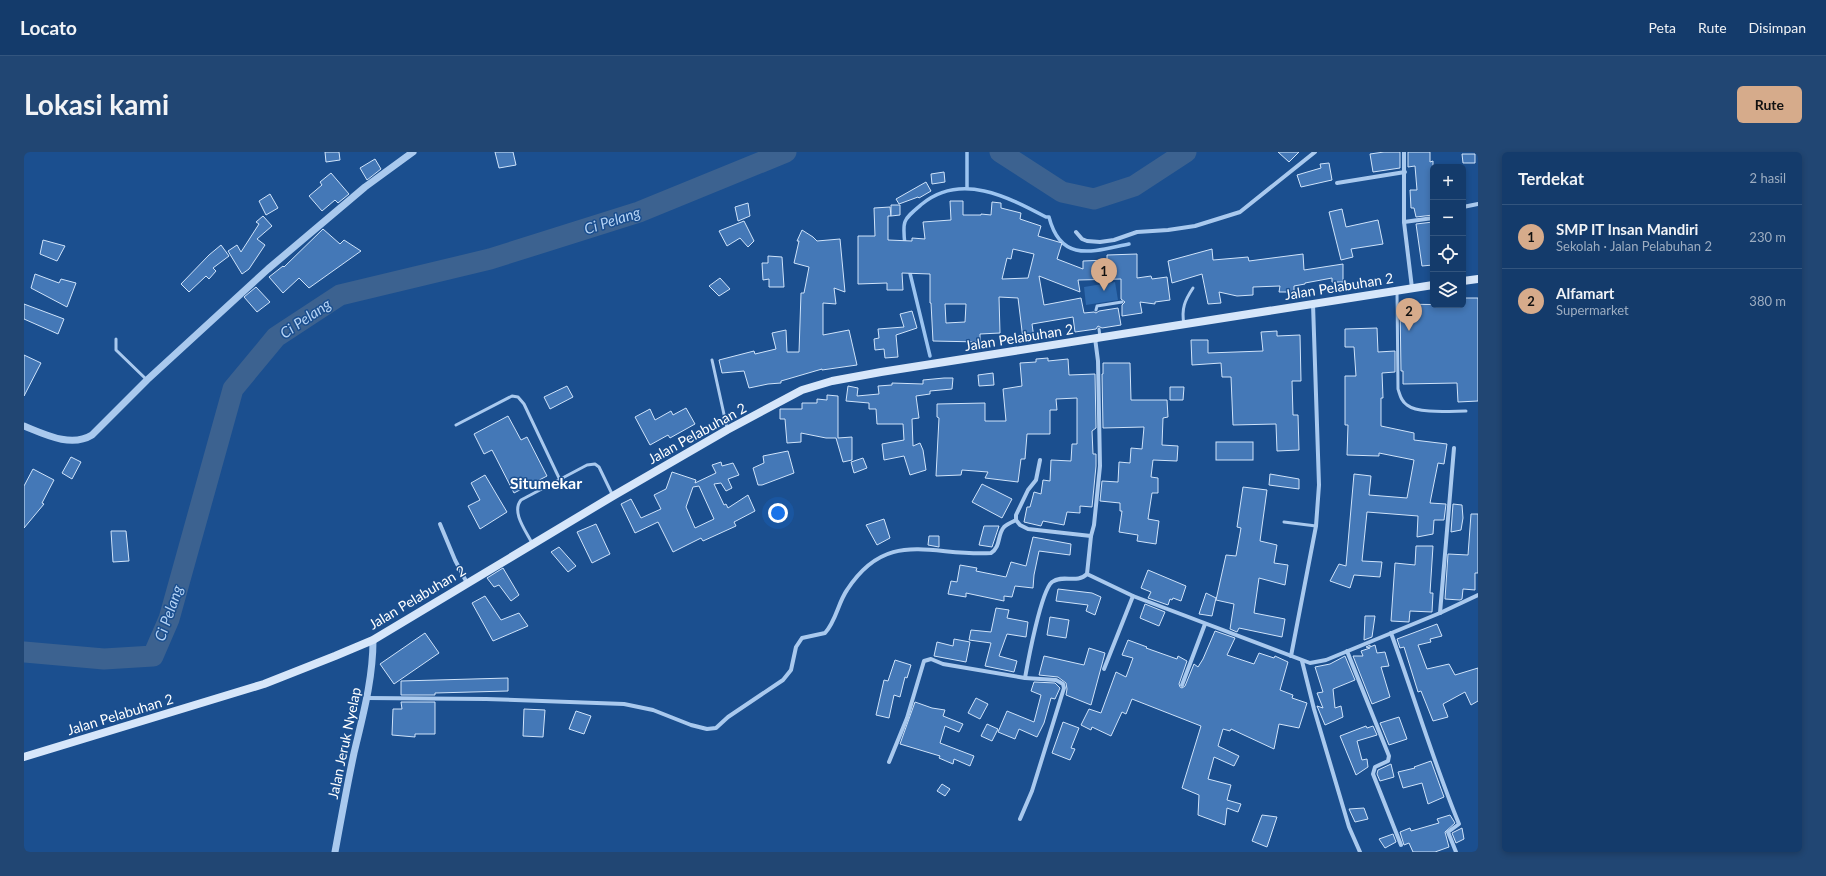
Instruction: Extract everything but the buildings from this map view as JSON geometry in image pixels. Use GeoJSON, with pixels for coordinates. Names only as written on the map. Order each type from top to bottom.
{"type":"FeatureCollection","features":[{"type":"Feature","properties":{"kind":"main road"},"geometry":{"type":"LineString","coordinates":[[1466,281],[1478,279]]}},
{"type":"Feature","properties":{"kind":"main road","name":"Jalan Pelabuhan 2"},"geometry":{"type":"LineString","coordinates":[[24,757],[264,684],[372,640],[532,543],[727,430],[813,385],[1098,335],[1184,324],[1430,285]]}},
{"type":"Feature","properties":{"kind":"street"},"geometry":{"type":"LineString","coordinates":[[24,426],[61,439],[71,441],[85,440],[103,426],[147,380],[273,264],[365,187],[413,152]]}},
{"type":"Feature","properties":{"kind":"street"},"geometry":{"type":"LineString","coordinates":[[1076,232],[1087,242],[1100,242],[1114,240],[1137,232],[1168,230],[1195,226],[1240,212],[1315,152]]}},
{"type":"Feature","properties":{"kind":"street"},"geometry":{"type":"LineString","coordinates":[[1404,152],[1404,222],[1412,288]]}},
{"type":"Feature","properties":{"kind":"street"},"geometry":{"type":"LineString","coordinates":[[1337,183],[1405,172]]}},
{"type":"Feature","properties":{"kind":"street"},"geometry":{"type":"LineString","coordinates":[[1466,206],[1478,204]]}},
{"type":"Feature","properties":{"kind":"street"},"geometry":{"type":"LineString","coordinates":[[1404,222],[1430,218]]}},
{"type":"Feature","properties":{"kind":"street"},"geometry":{"type":"LineString","coordinates":[[1291,656],[1316,526],[1319,485],[1313,304]]}},
{"type":"Feature","properties":{"kind":"street"},"geometry":{"type":"LineString","coordinates":[[1025,678],[1032,644],[1046,594],[1051,583],[1059,579],[1075,580],[1083,578],[1087,574],[1100,466],[1098,335]]}},
{"type":"Feature","properties":{"kind":"street"},"geometry":{"type":"LineString","coordinates":[[1440,613],[1454,448]]}},
{"type":"Feature","properties":{"kind":"street"},"geometry":{"type":"LineString","coordinates":[[1040,460],[1036,480],[1028,490],[1016,515],[1016,520],[1020,525],[1028,529],[1091,536]]}},
{"type":"Feature","properties":{"kind":"street"},"geometry":{"type":"LineString","coordinates":[[367,698],[486,698],[624,704],[653,710],[691,725],[707,729],[716,728],[728,717],[786,677],[791,670],[796,647],[799,642],[806,636],[825,633],[846,590],[862,570],[875,560],[895,552],[914,548],[991,553],[996,548],[1005,526],[1016,520]]}},
{"type":"Feature","properties":{"kind":"street"},"geometry":{"type":"LineString","coordinates":[[440,524],[455,560],[467,583]]}},
{"type":"Feature","properties":{"kind":"street"},"geometry":{"type":"LineString","coordinates":[[1087,574],[1133,596],[1166,607],[1205,624],[1310,663],[1316,663],[1347,652],[1440,613],[1478,595]]}},
{"type":"Feature","properties":{"kind":"street"},"geometry":{"type":"LineString","coordinates":[[1104,669],[1133,596]]}},
{"type":"Feature","properties":{"kind":"street"},"geometry":{"type":"LineString","coordinates":[[1182,685],[1205,624]]}},
{"type":"Feature","properties":{"kind":"street"},"geometry":{"type":"LineString","coordinates":[[1391,633],[1413,692],[1441,780],[1459,824],[1448,832],[1456,852]]}},
{"type":"Feature","properties":{"kind":"street","name":"Jalan Jeruk Nyelap"},"geometry":{"type":"LineString","coordinates":[[335,852],[350,771],[372,670],[372,640]]}},
{"type":"Feature","properties":{"kind":"street"},"geometry":{"type":"LineString","coordinates":[[1347,652],[1389,756],[1388,761],[1374,767],[1373,774],[1401,845]]}},
{"type":"Feature","properties":{"kind":"street"},"geometry":{"type":"LineString","coordinates":[[889,762],[907,718],[923,664],[926,660],[930,659],[943,664],[1025,678],[1056,680],[1063,684],[1064,688],[1032,791],[1020,819]]}},
{"type":"Feature","properties":{"kind":"street"},"geometry":{"type":"LineString","coordinates":[[1302,661],[1349,827],[1360,852]]}},
{"type":"Feature","properties":{"kind":"lane"},"geometry":{"type":"LineString","coordinates":[[1184,324],[1182,315],[1184,302],[1193,288]]}},
{"type":"Feature","properties":{"kind":"lane"},"geometry":{"type":"LineString","coordinates":[[1397,291],[1398,389],[1401,398],[1407,406],[1430,411],[1466,411]]}},
{"type":"Feature","properties":{"kind":"lane"},"geometry":{"type":"LineString","coordinates":[[1096,310],[1097,306],[1122,302]]}},
{"type":"Feature","properties":{"kind":"lane"},"geometry":{"type":"LineString","coordinates":[[116,339],[116,350],[147,380]]}},
{"type":"Feature","properties":{"kind":"lane"},"geometry":{"type":"LineString","coordinates":[[712,360],[727,430]]}},
{"type":"Feature","properties":{"kind":"lane"},"geometry":{"type":"LineString","coordinates":[[456,425],[512,396],[518,397],[524,404],[560,480]]}},
{"type":"Feature","properties":{"kind":"lane"},"geometry":{"type":"LineString","coordinates":[[532,543],[517,512],[517,505],[521,500],[587,465],[595,464],[599,467],[613,496]]}},
{"type":"Feature","properties":{"kind":"lane"},"geometry":{"type":"LineString","coordinates":[[1284,522],[1316,526]]}},
{"type":"Feature","properties":{"kind":"shaded area"},"geometry":{"type":"Polygon","coordinates":[[[1115,282],[1118,300],[1086,305],[1084,287],[1115,282]]]}},
{"type":"Feature","properties":{"kind":"waterway","name":"Ci Pelang"},"geometry":{"type":"LineString","coordinates":[[24,652],[104,659],[153,656],[169,619],[233,389],[276,337],[340,295],[490,259],[639,212],[786,152]]}},
{"type":"Feature","properties":{"kind":"waterway"},"geometry":{"type":"LineString","coordinates":[[967,152],[967,188]]}},
{"type":"Feature","properties":{"kind":"waterway","name":"Ci Pelang"},"geometry":{"type":"LineString","coordinates":[[1000,152],[1062,192],[1094,199],[1134,186],[1186,152]]}},
{"type":"Feature","properties":{"kind":"waterway"},"geometry":{"type":"LineString","coordinates":[[905,245],[904,225],[907,217],[922,204],[937,195],[952,190],[968,189],[984,191],[1000,196],[1049,217],[1054,232],[1062,242],[1070,248],[1080,251],[1091,251],[1129,244]]}},
{"type":"Feature","properties":{"kind":"waterway"},"geometry":{"type":"LineString","coordinates":[[909,269],[930,356]]}},
{"type":"Feature","properties":{"kind":"place","name":"SMP IT Insan Mandiri"},"geometry":{"type":"Point","coordinates":[1104,291]}},
{"type":"Feature","properties":{"kind":"place","name":"Alfamart"},"geometry":{"type":"Point","coordinates":[1409,331]}},
{"type":"Feature","properties":{"kind":"district","name":"Situmekar"},"geometry":{"type":"Point","coordinates":[546,482]}}]}
